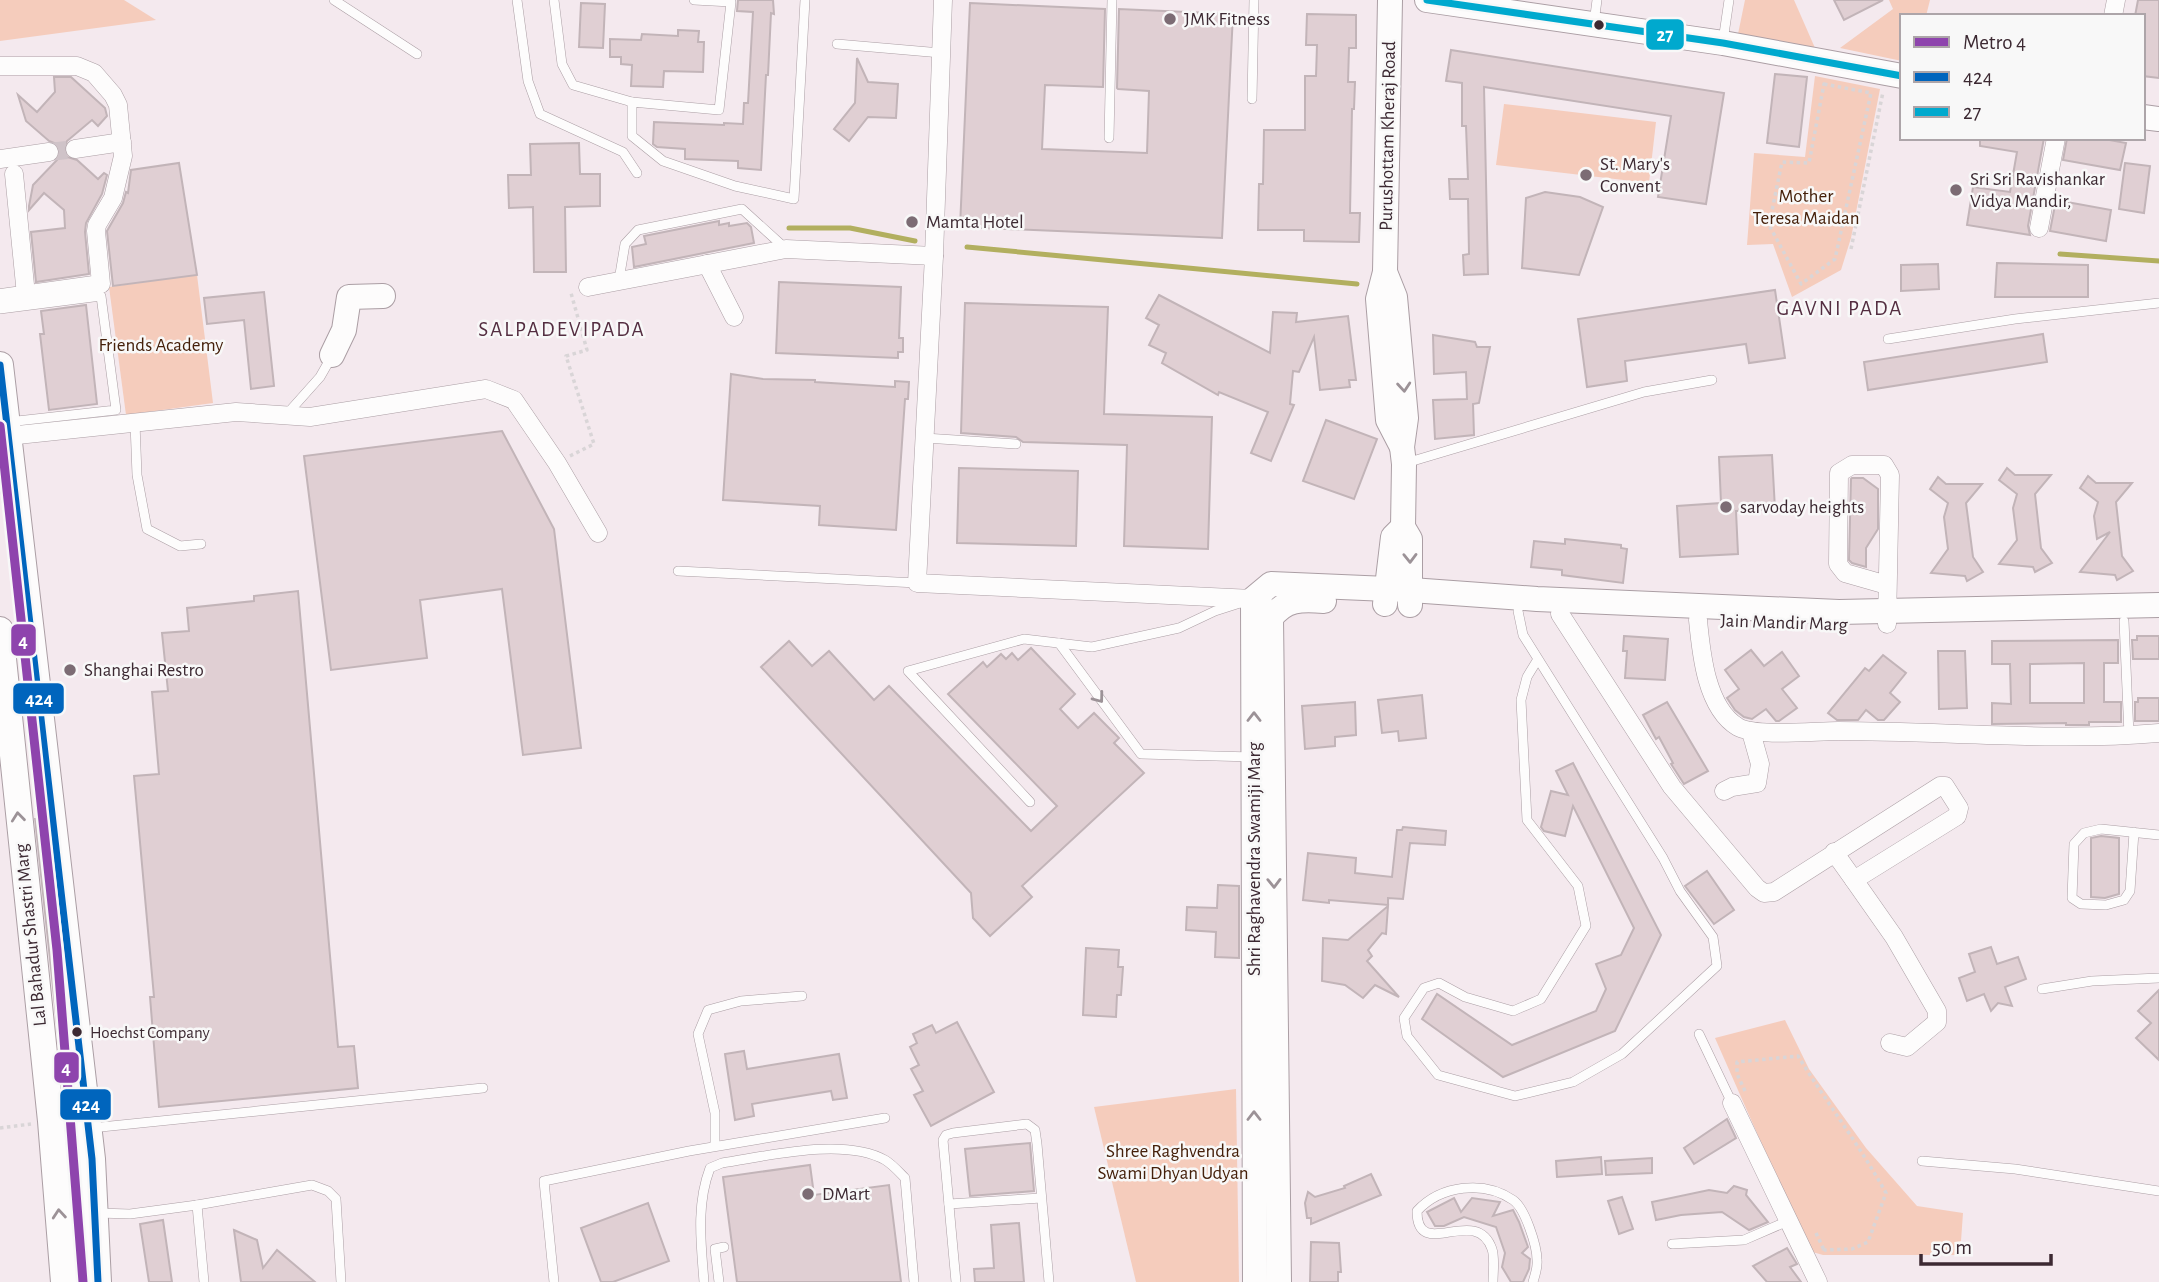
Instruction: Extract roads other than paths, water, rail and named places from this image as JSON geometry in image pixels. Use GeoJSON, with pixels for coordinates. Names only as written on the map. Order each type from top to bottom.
{"type":"FeatureCollection","features":[{"type":"Feature","properties":{"kind":"main road","name":"Lal Bahadur Shastri Marg"},"geometry":{"type":"LineString","coordinates":[[0,365],[7,429],[6,472],[88,1128],[98,1277]]}},
{"type":"Feature","properties":{"kind":"main road","name":"Lal Bahadur Shastri Marg"},"geometry":{"type":"LineString","coordinates":[[0,630],[51,1121],[64,1278]]}},
{"type":"Feature","properties":{"kind":"main road"},"geometry":{"type":"LineString","coordinates":[[64,1278],[98,1277]]}},
{"type":"Feature","properties":{"kind":"street"},"geometry":{"type":"LineString","coordinates":[[943,0],[918,583],[1253,599],[1280,606],[1320,593]]}},
{"type":"Feature","properties":{"kind":"street","name":"Purushottam Kheraj Road"},"geometry":{"type":"LineString","coordinates":[[1390,0],[1385,272],[1395,298],[1392,356],[1406,418],[1403,527],[1393,537],[1398,597]]}},
{"type":"Feature","properties":{"kind":"street"},"geometry":{"type":"LineString","coordinates":[[1427,0],[1595,12],[1723,43],[1894,74]]}},
{"type":"Feature","properties":{"kind":"street"},"geometry":{"type":"LineString","coordinates":[[0,66],[77,66],[94,73],[113,95],[118,106],[123,156],[113,198],[97,225],[101,284],[0,298]]}},
{"type":"Feature","properties":{"kind":"street"},"geometry":{"type":"LineString","coordinates":[[2039,228],[2056,140]]}},
{"type":"Feature","properties":{"kind":"street"},"geometry":{"type":"LineString","coordinates":[[75,149],[122,142]]}},
{"type":"Feature","properties":{"kind":"street"},"geometry":{"type":"LineString","coordinates":[[0,159],[49,152]]}},
{"type":"Feature","properties":{"kind":"street"},"geometry":{"type":"LineString","coordinates":[[14,174],[26,295]]}},
{"type":"Feature","properties":{"kind":"street"},"geometry":{"type":"LineString","coordinates":[[589,287],[786,249],[934,256]]}},
{"type":"Feature","properties":{"kind":"street"},"geometry":{"type":"LineString","coordinates":[[707,264],[734,317]]}},
{"type":"Feature","properties":{"kind":"street"},"geometry":{"type":"LineString","coordinates":[[332,355],[344,330],[349,297],[383,296]]}},
{"type":"Feature","properties":{"kind":"street"},"geometry":{"type":"LineString","coordinates":[[7,429],[135,423],[236,412],[310,417],[486,389],[514,400],[557,463],[598,534]]}},
{"type":"Feature","properties":{"kind":"street"},"geometry":{"type":"LineString","coordinates":[[1887,585],[1844,573],[1838,564],[1839,473],[1852,465],[1884,465],[1890,475],[1887,618]]}},
{"type":"Feature","properties":{"kind":"street"},"geometry":{"type":"LineString","coordinates":[[1253,599],[1271,584],[1320,593],[1398,597]]}},
{"type":"Feature","properties":{"kind":"street","name":"Jain Mandir Marg"},"geometry":{"type":"LineString","coordinates":[[1398,597],[1538,609],[1887,618],[2055,615],[2159,606]]}},
{"type":"Feature","properties":{"kind":"street","name":"Shri Raghavendra Swamiji Marg"},"geometry":{"type":"LineString","coordinates":[[1253,599],[1264,837],[1266,1228],[1255,1282]]}},
{"type":"Feature","properties":{"kind":"street","name":"Shri Raghavendra Swamiji Marg"},"geometry":{"type":"LineString","coordinates":[[1260,751],[1270,618],[1280,606]]}},
{"type":"Feature","properties":{"kind":"street"},"geometry":{"type":"LineString","coordinates":[[1538,609],[1675,792],[1756,888],[1764,893],[1774,892],[1940,786],[1945,786],[1959,808],[1957,816],[1854,880]]}},
{"type":"Feature","properties":{"kind":"street","name":"Jain Mandir Marg"},"geometry":{"type":"LineString","coordinates":[[1673,612],[1698,620],[1739,615]]}},
{"type":"Feature","properties":{"kind":"street","name":"Jain Mandir Marg"},"geometry":{"type":"LineString","coordinates":[[2055,615],[2124,621],[2159,620]]}},
{"type":"Feature","properties":{"kind":"street"},"geometry":{"type":"LineString","coordinates":[[1698,620],[1706,677],[1713,695],[1736,726],[1751,732],[2129,736],[2159,733]]}},
{"type":"Feature","properties":{"kind":"street"},"geometry":{"type":"LineString","coordinates":[[1724,791],[1757,783],[1760,764],[1751,732]]}},
{"type":"Feature","properties":{"kind":"street"},"geometry":{"type":"LineString","coordinates":[[1834,852],[1894,937],[1937,1011],[1937,1022],[1914,1042],[1907,1046],[1890,1043]]}},
{"type":"Feature","properties":{"kind":"street"},"geometry":{"type":"LineString","coordinates":[[1740,1100],[1788,1220],[1817,1279]]}},
{"type":"Feature","properties":{"kind":"street","name":"Shri Raghavendra Swamiji Marg"},"geometry":{"type":"LineString","coordinates":[[1266,1228],[1279,1282]]}},
{"type":"Feature","properties":{"kind":"lane"},"geometry":{"type":"LineString","coordinates":[[334,0],[417,54]]}},
{"type":"Feature","properties":{"kind":"lane"},"geometry":{"type":"LineString","coordinates":[[517,0],[528,81],[540,114],[623,152],[637,173]]}},
{"type":"Feature","properties":{"kind":"lane"},"geometry":{"type":"LineString","coordinates":[[554,0],[562,64],[573,85],[632,102],[719,110],[731,2],[694,0]]}},
{"type":"Feature","properties":{"kind":"lane"},"geometry":{"type":"LineString","coordinates":[[632,102],[632,136],[663,161],[736,186],[794,199],[805,0]]}},
{"type":"Feature","properties":{"kind":"lane"},"geometry":{"type":"LineString","coordinates":[[1109,138],[1112,0]]}},
{"type":"Feature","properties":{"kind":"lane"},"geometry":{"type":"LineString","coordinates":[[1252,99],[1254,0]]}},
{"type":"Feature","properties":{"kind":"lane"},"geometry":{"type":"LineString","coordinates":[[1723,43],[1729,0]]}},
{"type":"Feature","properties":{"kind":"lane"},"geometry":{"type":"LineString","coordinates":[[837,44],[941,53]]}},
{"type":"Feature","properties":{"kind":"lane"},"geometry":{"type":"LineString","coordinates":[[619,280],[625,244],[638,230],[742,209],[786,249]]}},
{"type":"Feature","properties":{"kind":"lane"},"geometry":{"type":"LineString","coordinates":[[0,309],[101,296],[116,410],[7,429]]}},
{"type":"Feature","properties":{"kind":"lane"},"geometry":{"type":"LineString","coordinates":[[1888,339],[2015,319],[2159,303]]}},
{"type":"Feature","properties":{"kind":"lane"},"geometry":{"type":"LineString","coordinates":[[286,416],[320,377],[332,355]]}},
{"type":"Feature","properties":{"kind":"lane"},"geometry":{"type":"LineString","coordinates":[[1403,455],[1644,392],[1712,380]]}},
{"type":"Feature","properties":{"kind":"lane"},"geometry":{"type":"LineString","coordinates":[[135,423],[136,475],[147,529],[180,546],[201,544]]}},
{"type":"Feature","properties":{"kind":"lane"},"geometry":{"type":"LineString","coordinates":[[925,438],[1016,444]]}},
{"type":"Feature","properties":{"kind":"lane"},"geometry":{"type":"LineString","coordinates":[[678,571],[918,583]]}},
{"type":"Feature","properties":{"kind":"lane"},"geometry":{"type":"LineString","coordinates":[[1030,802],[908,671],[1024,639],[1092,647],[1179,628],[1215,611],[1253,599]]}},
{"type":"Feature","properties":{"kind":"lane"},"geometry":{"type":"LineString","coordinates":[[1538,609],[1523,635],[1663,858],[1680,891],[1713,937],[1717,966],[1622,1054],[1573,1082],[1515,1096],[1438,1075],[1407,1036],[1404,1018],[1424,988],[1439,983],[1465,997],[1513,1012],[1541,999],[1586,926],[1578,887],[1527,820],[1521,700],[1527,677],[1538,659]]}},
{"type":"Feature","properties":{"kind":"lane"},"geometry":{"type":"LineString","coordinates":[[2124,621],[2129,736]]}},
{"type":"Feature","properties":{"kind":"lane"},"geometry":{"type":"LineString","coordinates":[[1059,643],[1141,754],[1260,751]]}},
{"type":"Feature","properties":{"kind":"lane"},"geometry":{"type":"LineString","coordinates":[[2134,832],[2130,891],[2124,900],[2106,905],[2081,904],[2072,898],[2074,844],[2084,833],[2101,829],[2134,832],[2159,835]]}},
{"type":"Feature","properties":{"kind":"lane"},"geometry":{"type":"LineString","coordinates":[[2042,989],[2092,981],[2159,978]]}},
{"type":"Feature","properties":{"kind":"lane"},"geometry":{"type":"LineString","coordinates":[[715,1146],[715,1113],[698,1034],[708,1010],[741,1001],[802,996]]}},
{"type":"Feature","properties":{"kind":"lane"},"geometry":{"type":"LineString","coordinates":[[1699,1034],[1740,1100]]}},
{"type":"Feature","properties":{"kind":"lane"},"geometry":{"type":"LineString","coordinates":[[88,1128],[483,1088]]}},
{"type":"Feature","properties":{"kind":"lane"},"geometry":{"type":"LineString","coordinates":[[554,1282],[544,1181],[715,1146],[885,1118]]}},
{"type":"Feature","properties":{"kind":"lane"},"geometry":{"type":"LineString","coordinates":[[956,1282],[943,1140],[946,1135],[1027,1124],[1035,1130],[1049,1282]]}},
{"type":"Feature","properties":{"kind":"lane"},"geometry":{"type":"LineString","coordinates":[[704,1282],[699,1224],[705,1180],[710,1168],[722,1163],[826,1148],[866,1152],[887,1160],[905,1178],[914,1282]]}},
{"type":"Feature","properties":{"kind":"lane"},"geometry":{"type":"LineString","coordinates":[[1922,1161],[2015,1170],[2159,1191]]}},
{"type":"Feature","properties":{"kind":"lane"},"geometry":{"type":"LineString","coordinates":[[94,1213],[130,1214],[312,1185],[328,1191],[336,1199],[341,1282]]}},
{"type":"Feature","properties":{"kind":"lane"},"geometry":{"type":"LineString","coordinates":[[1493,1282],[1493,1250],[1486,1238],[1471,1229],[1457,1229],[1437,1235],[1429,1234],[1421,1228],[1418,1210],[1427,1200],[1447,1190],[1483,1188],[1515,1201],[1531,1230],[1537,1260],[1534,1282]]}},
{"type":"Feature","properties":{"kind":"lane"},"geometry":{"type":"LineString","coordinates":[[949,1204],[1041,1198]]}},
{"type":"Feature","properties":{"kind":"lane"},"geometry":{"type":"LineString","coordinates":[[197,1205],[204,1282]]}},
{"type":"Feature","properties":{"kind":"lane"},"geometry":{"type":"LineString","coordinates":[[1672,1244],[1744,1240],[1788,1220]]}},
{"type":"Feature","properties":{"kind":"lane"},"geometry":{"type":"LineString","coordinates":[[719,1282],[715,1249],[724,1247]]}},
{"type":"Feature","properties":{"kind":"waterway"},"geometry":{"type":"LineString","coordinates":[[789,228],[850,228],[915,241]]}},
{"type":"Feature","properties":{"kind":"waterway"},"geometry":{"type":"LineString","coordinates":[[967,247],[1357,284]]}},
{"type":"Feature","properties":{"kind":"waterway"},"geometry":{"type":"LineString","coordinates":[[2060,254],[2159,261]]}},
{"type":"Feature","properties":{"kind":"tunnel"},"geometry":{"type":"LineString","coordinates":[[49,152],[75,149]]}},
{"type":"Feature","properties":{"kind":"metro line","name":"4"},"geometry":{"type":"LineString","coordinates":[[0,426],[57,950],[83,1282]]}},
{"type":"Feature","properties":{"kind":"place","name":"JMK Fitness"},"geometry":{"type":"Point","coordinates":[1170,19]}},
{"type":"Feature","properties":{"kind":"place","name":"St. Mary's Convent"},"geometry":{"type":"Point","coordinates":[1586,175]}},
{"type":"Feature","properties":{"kind":"place","name":"Sri Sri Ravishankar Vidya Mandir,"},"geometry":{"type":"Point","coordinates":[1956,190]}},
{"type":"Feature","properties":{"kind":"place","name":"Mamta Hotel"},"geometry":{"type":"Point","coordinates":[912,222]}},
{"type":"Feature","properties":{"kind":"place","name":"sarvoday heights"},"geometry":{"type":"Point","coordinates":[1726,507]}},
{"type":"Feature","properties":{"kind":"place","name":"Shanghai Restro"},"geometry":{"type":"Point","coordinates":[70,670]}},
{"type":"Feature","properties":{"kind":"place","name":"Hoechst Company"},"geometry":{"type":"Point","coordinates":[77,1032]}},
{"type":"Feature","properties":{"kind":"place","name":"DMart"},"geometry":{"type":"Point","coordinates":[808,1194]}},
{"type":"Feature","properties":{"kind":"district","name":"GAVNI PADA"},"geometry":{"type":"Point","coordinates":[1840,308]}},
{"type":"Feature","properties":{"kind":"district","name":"SALPADEVIPADA"},"geometry":{"type":"Point","coordinates":[562,329]}},
{"type":"Feature","properties":{"kind":"park label","name":"Mother Teresa Maidan"},"geometry":{"type":"Point","coordinates":[1806,207]}},
{"type":"Feature","properties":{"kind":"park label","name":"Friends Academy"},"geometry":{"type":"Point","coordinates":[161,345]}},
{"type":"Feature","properties":{"kind":"park label","name":"Shree Raghvendra Swami Dhyan Udyan"},"geometry":{"type":"Point","coordinates":[1173,1162]}}]}
